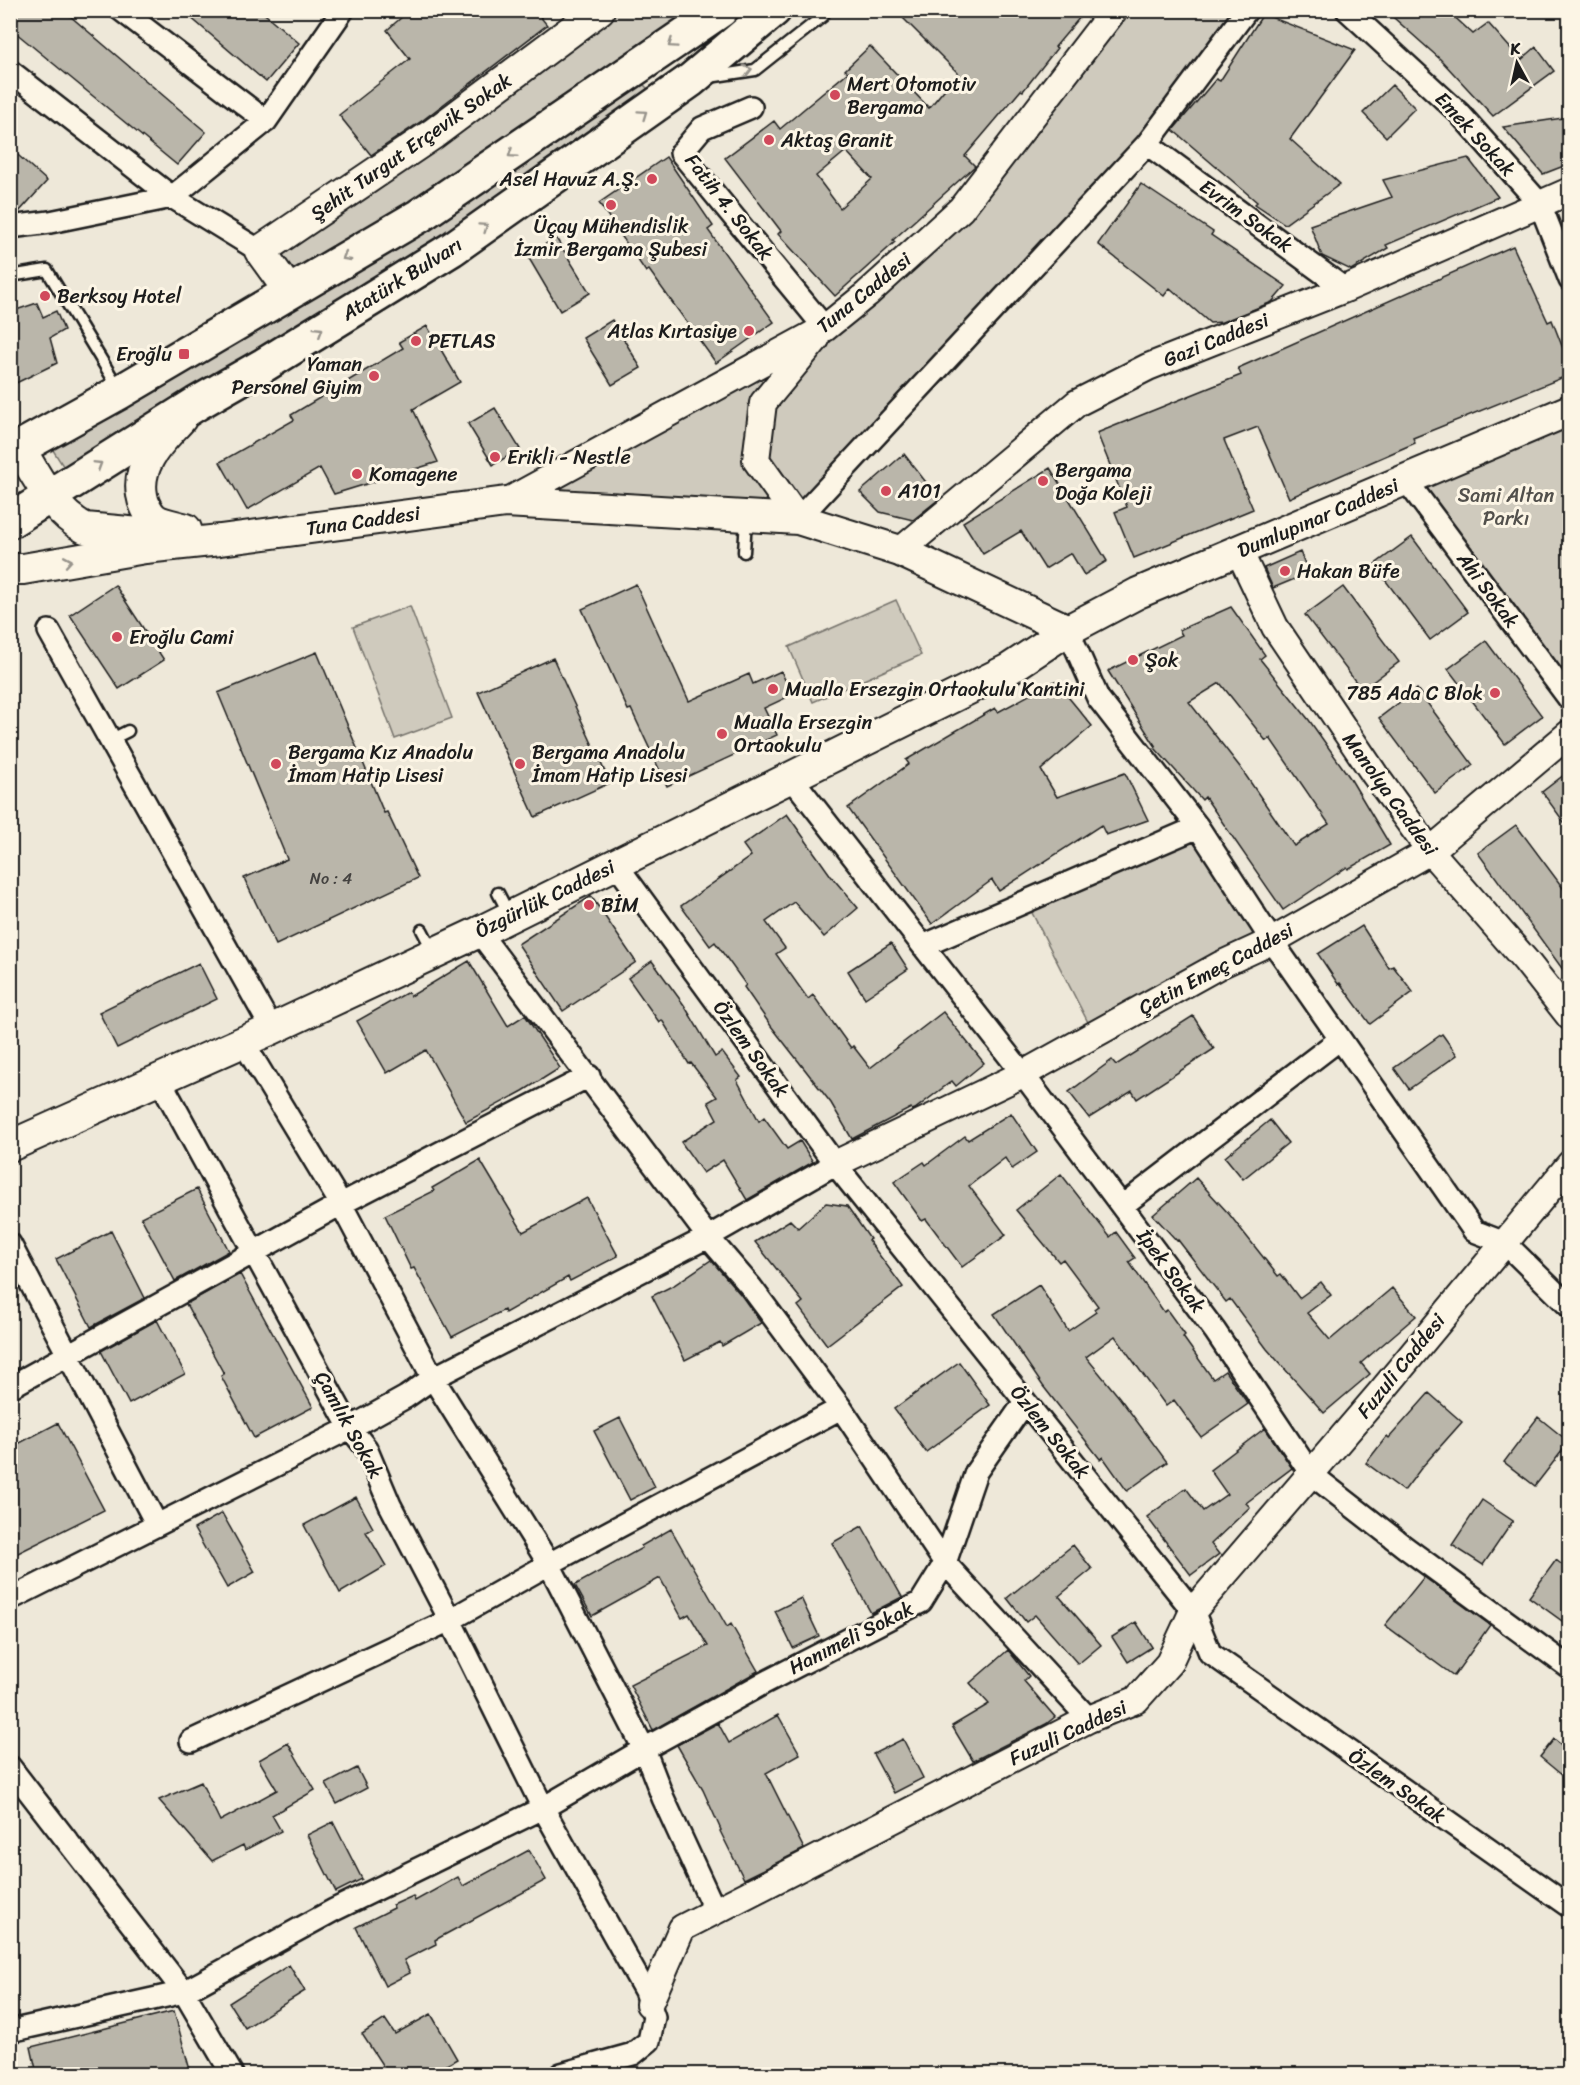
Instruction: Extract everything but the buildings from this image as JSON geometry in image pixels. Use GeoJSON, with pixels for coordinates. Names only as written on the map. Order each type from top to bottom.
{"type":"FeatureCollection","features":[{"type":"Feature","properties":{"kind":"main road","name":"Şehit Turgut Erçevik Sokak"},"geometry":{"type":"LineString","coordinates":[[261,251],[433,134],[599,10]]}},
{"type":"Feature","properties":{"kind":"main road"},"geometry":{"type":"LineString","coordinates":[[13,450],[120,392],[419,216],[721,10]]}},
{"type":"Feature","properties":{"kind":"main road","name":"Atatürk Bulvarı"},"geometry":{"type":"LineString","coordinates":[[10,521],[196,404],[274,359],[452,249],[691,80],[774,10]]}},
{"type":"Feature","properties":{"kind":"main road"},"geometry":{"type":"LineString","coordinates":[[261,251],[289,291]]}},
{"type":"Feature","properties":{"kind":"main road"},"geometry":{"type":"LineString","coordinates":[[196,404],[157,445],[143,470],[141,489],[143,504],[155,519],[220,540]]}},
{"type":"Feature","properties":{"kind":"main road","name":"Dumlupınar Caddesi"},"geometry":{"type":"LineString","coordinates":[[1068,630],[1138,593],[1569,410]]}},
{"type":"Feature","properties":{"kind":"main road","name":"Tuna Caddesi"},"geometry":{"type":"LineString","coordinates":[[13,450],[67,516],[85,528],[220,540]]}},
{"type":"Feature","properties":{"kind":"main road","name":"Tuna Caddesi"},"geometry":{"type":"LineString","coordinates":[[10,568],[23,570],[146,548],[506,502],[798,519],[900,551],[1068,630]]}},
{"type":"Feature","properties":{"kind":"main road","name":"Özgürlük Caddesi"},"geometry":{"type":"LineString","coordinates":[[10,1146],[272,1029],[428,942],[479,932],[504,905],[616,864],[1009,669],[1068,630]]}},
{"type":"Feature","properties":{"kind":"street"},"geometry":{"type":"LineString","coordinates":[[121,10],[266,121]]}},
{"type":"Feature","properties":{"kind":"street"},"geometry":{"type":"LineString","coordinates":[[10,227],[50,222],[172,197],[266,121],[344,10]]}},
{"type":"Feature","properties":{"kind":"street","name":"Tuna Caddesi"},"geometry":{"type":"LineString","coordinates":[[506,502],[825,328],[867,294],[961,209],[1114,10]]}},
{"type":"Feature","properties":{"kind":"street"},"geometry":{"type":"LineString","coordinates":[[825,328],[763,403],[756,460],[798,519],[1147,144],[1246,10]]}},
{"type":"Feature","properties":{"kind":"street","name":"Emek Sokak"},"geometry":{"type":"LineString","coordinates":[[1347,10],[1458,113],[1540,204],[1569,280]]}},
{"type":"Feature","properties":{"kind":"street"},"geometry":{"type":"LineString","coordinates":[[10,71],[172,197],[261,251]]}},
{"type":"Feature","properties":{"kind":"street","name":"Fatih 4. Sokak"},"geometry":{"type":"LineString","coordinates":[[751,107],[702,128],[681,153],[825,328]]}},
{"type":"Feature","properties":{"kind":"street","name":"Evrim Sokak"},"geometry":{"type":"LineString","coordinates":[[1147,144],[1345,289]]}},
{"type":"Feature","properties":{"kind":"street","name":"Gazi Caddesi"},"geometry":{"type":"LineString","coordinates":[[900,551],[1077,403],[1148,368],[1345,289],[1569,191]]}},
{"type":"Feature","properties":{"kind":"street","name":"Ahi Sokak"},"geometry":{"type":"LineString","coordinates":[[1406,480],[1569,700]]}},
{"type":"Feature","properties":{"kind":"street","name":"Manolya Caddesi"},"geometry":{"type":"LineString","coordinates":[[1239,551],[1275,627],[1375,775],[1430,851],[1526,961],[1569,1017]]}},
{"type":"Feature","properties":{"kind":"street"},"geometry":{"type":"LineString","coordinates":[[1068,630],[1098,698],[1198,827],[1272,941],[1474,1231],[1505,1244],[1569,1307]]}},
{"type":"Feature","properties":{"kind":"street"},"geometry":{"type":"LineString","coordinates":[[49,631],[119,736],[272,1029]]}},
{"type":"Feature","properties":{"kind":"street","name":"Çetin Emeç Caddesi"},"geometry":{"type":"LineString","coordinates":[[835,1164],[1023,1074],[1220,965],[1272,941],[1430,851],[1569,733]]}},
{"type":"Feature","properties":{"kind":"street","name":"İpek Sokak"},"geometry":{"type":"LineString","coordinates":[[791,777],[1023,1074],[1122,1206],[1215,1331],[1311,1474],[1406,1548],[1569,1668]]}},
{"type":"Feature","properties":{"kind":"street"},"geometry":{"type":"LineString","coordinates":[[923,946],[1198,827]]}},
{"type":"Feature","properties":{"kind":"street","name":"Özlem Sokak"},"geometry":{"type":"LineString","coordinates":[[616,864],[835,1164],[1193,1611],[1210,1653],[1569,1907]]}},
{"type":"Feature","properties":{"kind":"street"},"geometry":{"type":"LineString","coordinates":[[479,932],[708,1237],[751,1287],[842,1408],[945,1563],[1089,1719]]}},
{"type":"Feature","properties":{"kind":"street"},"geometry":{"type":"LineString","coordinates":[[1122,1206],[1340,1039]]}},
{"type":"Feature","properties":{"kind":"street"},"geometry":{"type":"LineString","coordinates":[[243,1042],[341,1204],[433,1378],[549,1564],[644,1749],[663,1798],[710,1900],[710,1913]]}},
{"type":"Feature","properties":{"kind":"street"},"geometry":{"type":"LineString","coordinates":[[10,1387],[341,1204],[589,1076]]}},
{"type":"Feature","properties":{"kind":"street","name":"Çamlık Sokak"},"geometry":{"type":"LineString","coordinates":[[160,1080],[351,1428],[366,1448],[390,1505],[543,1808],[645,1991],[654,2017],[650,2041],[633,2055],[561,2074]]}},
{"type":"Feature","properties":{"kind":"street"},"geometry":{"type":"LineString","coordinates":[[10,1599],[351,1428],[406,1397],[433,1378],[708,1237],[835,1164]]}},
{"type":"Feature","properties":{"kind":"street","name":"Fuzuli Caddesi"},"geometry":{"type":"LineString","coordinates":[[649,2004],[682,1928],[1089,1719],[1136,1701],[1168,1663],[1193,1611],[1505,1244],[1569,1164]]}},
{"type":"Feature","properties":{"kind":"street"},"geometry":{"type":"LineString","coordinates":[[10,1244],[157,1526]]}},
{"type":"Feature","properties":{"kind":"street","name":"Hanımeli Sokak"},"geometry":{"type":"LineString","coordinates":[[10,2031],[183,1992],[334,1910],[543,1808],[762,1684],[921,1602],[945,1563],[976,1472],[1025,1402]]}},
{"type":"Feature","properties":{"kind":"street"},"geometry":{"type":"LineString","coordinates":[[191,1741],[450,1620],[549,1564],[842,1408]]}},
{"type":"Feature","properties":{"kind":"street"},"geometry":{"type":"LineString","coordinates":[[10,1767],[183,1992],[232,2074]]}},
{"type":"Feature","properties":{"kind":"lane"},"geometry":{"type":"LineString","coordinates":[[691,80],[755,70],[823,16],[825,10]]}},
{"type":"Feature","properties":{"kind":"lane"},"geometry":{"type":"LineString","coordinates":[[10,276],[47,270],[120,392]]}},
{"type":"Feature","properties":{"kind":"lane"},"geometry":{"type":"LineString","coordinates":[[744,552],[746,516]]}},
{"type":"Feature","properties":{"kind":"green space"},"geometry":{"type":"Polygon","coordinates":[[[599,11],[721,11],[289,291],[261,251],[599,11]]]}},
{"type":"Feature","properties":{"kind":"green space"},"geometry":{"type":"Polygon","coordinates":[[[1114,11],[1247,11],[1147,144],[798,519],[506,502],[825,328],[961,209],[1114,11]]]}},
{"type":"Feature","properties":{"kind":"green space"},"geometry":{"type":"Polygon","coordinates":[[[643,84],[652,93],[442,235],[65,469],[51,447],[395,249],[643,84]]]}},
{"type":"Feature","properties":{"kind":"green space","name":"Sami Altan Parkı"},"geometry":{"type":"Polygon","coordinates":[[[1569,410],[1569,700],[1406,480],[1569,410]]]}},
{"type":"Feature","properties":{"kind":"green space"},"geometry":{"type":"Polygon","coordinates":[[[896,600],[921,655],[813,702],[789,647],[896,600]]]}},
{"type":"Feature","properties":{"kind":"green space"},"geometry":{"type":"Polygon","coordinates":[[[410,606],[452,718],[395,739],[353,627],[410,606]]]}},
{"type":"Feature","properties":{"kind":"green space"},"geometry":{"type":"Polygon","coordinates":[[[1198,827],[1272,941],[1094,1034],[1026,901],[1198,827]]]}},
{"type":"Feature","properties":{"kind":"place","name":"Mert Otomotiv Bergama"},"geometry":{"type":"Point","coordinates":[835,95]}},
{"type":"Feature","properties":{"kind":"place","name":"Aktaş Granit"},"geometry":{"type":"Point","coordinates":[769,140]}},
{"type":"Feature","properties":{"kind":"place","name":"Asel Havuz A.Ş."},"geometry":{"type":"Point","coordinates":[652,179]}},
{"type":"Feature","properties":{"kind":"place","name":"Üçay Mühendislik İzmir Bergama Şubesi"},"geometry":{"type":"Point","coordinates":[611,205]}},
{"type":"Feature","properties":{"kind":"place","name":"Berksoy Hotel"},"geometry":{"type":"Point","coordinates":[45,296]}},
{"type":"Feature","properties":{"kind":"place","name":"Atlas Kırtasiye"},"geometry":{"type":"Point","coordinates":[749,331]}},
{"type":"Feature","properties":{"kind":"place","name":"PETLAS"},"geometry":{"type":"Point","coordinates":[416,341]}},
{"type":"Feature","properties":{"kind":"place","name":"Eroğlu"},"geometry":{"type":"Point","coordinates":[184,354]}},
{"type":"Feature","properties":{"kind":"place","name":"Yaman Personel Giyim"},"geometry":{"type":"Point","coordinates":[374,376]}},
{"type":"Feature","properties":{"kind":"place","name":"Erikli - Nestle"},"geometry":{"type":"Point","coordinates":[495,457]}},
{"type":"Feature","properties":{"kind":"place","name":"Komagene"},"geometry":{"type":"Point","coordinates":[357,474]}},
{"type":"Feature","properties":{"kind":"place","name":"Bergama Doğa Koleji"},"geometry":{"type":"Point","coordinates":[1043,481]}},
{"type":"Feature","properties":{"kind":"place","name":"A101"},"geometry":{"type":"Point","coordinates":[886,491]}},
{"type":"Feature","properties":{"kind":"place","name":"Hakan Büfe"},"geometry":{"type":"Point","coordinates":[1285,571]}},
{"type":"Feature","properties":{"kind":"place","name":"Eroğlu Cami"},"geometry":{"type":"Point","coordinates":[117,637]}},
{"type":"Feature","properties":{"kind":"place","name":"Şok"},"geometry":{"type":"Point","coordinates":[1133,660]}},
{"type":"Feature","properties":{"kind":"place","name":"Mualla Ersezgin Ortaokulu Kantini"},"geometry":{"type":"Point","coordinates":[773,689]}},
{"type":"Feature","properties":{"kind":"place","name":"785 Ada C Blok"},"geometry":{"type":"Point","coordinates":[1495,693]}},
{"type":"Feature","properties":{"kind":"place","name":"Mualla Ersezgin Ortaokulu"},"geometry":{"type":"Point","coordinates":[722,734]}},
{"type":"Feature","properties":{"kind":"place","name":"Bergama Kız Anadolu İmam Hatip Lisesi"},"geometry":{"type":"Point","coordinates":[276,764]}},
{"type":"Feature","properties":{"kind":"place","name":"Bergama Anadolu İmam Hatip Lisesi"},"geometry":{"type":"Point","coordinates":[520,764]}},
{"type":"Feature","properties":{"kind":"place","name":"BİM"},"geometry":{"type":"Point","coordinates":[589,905]}}]}
